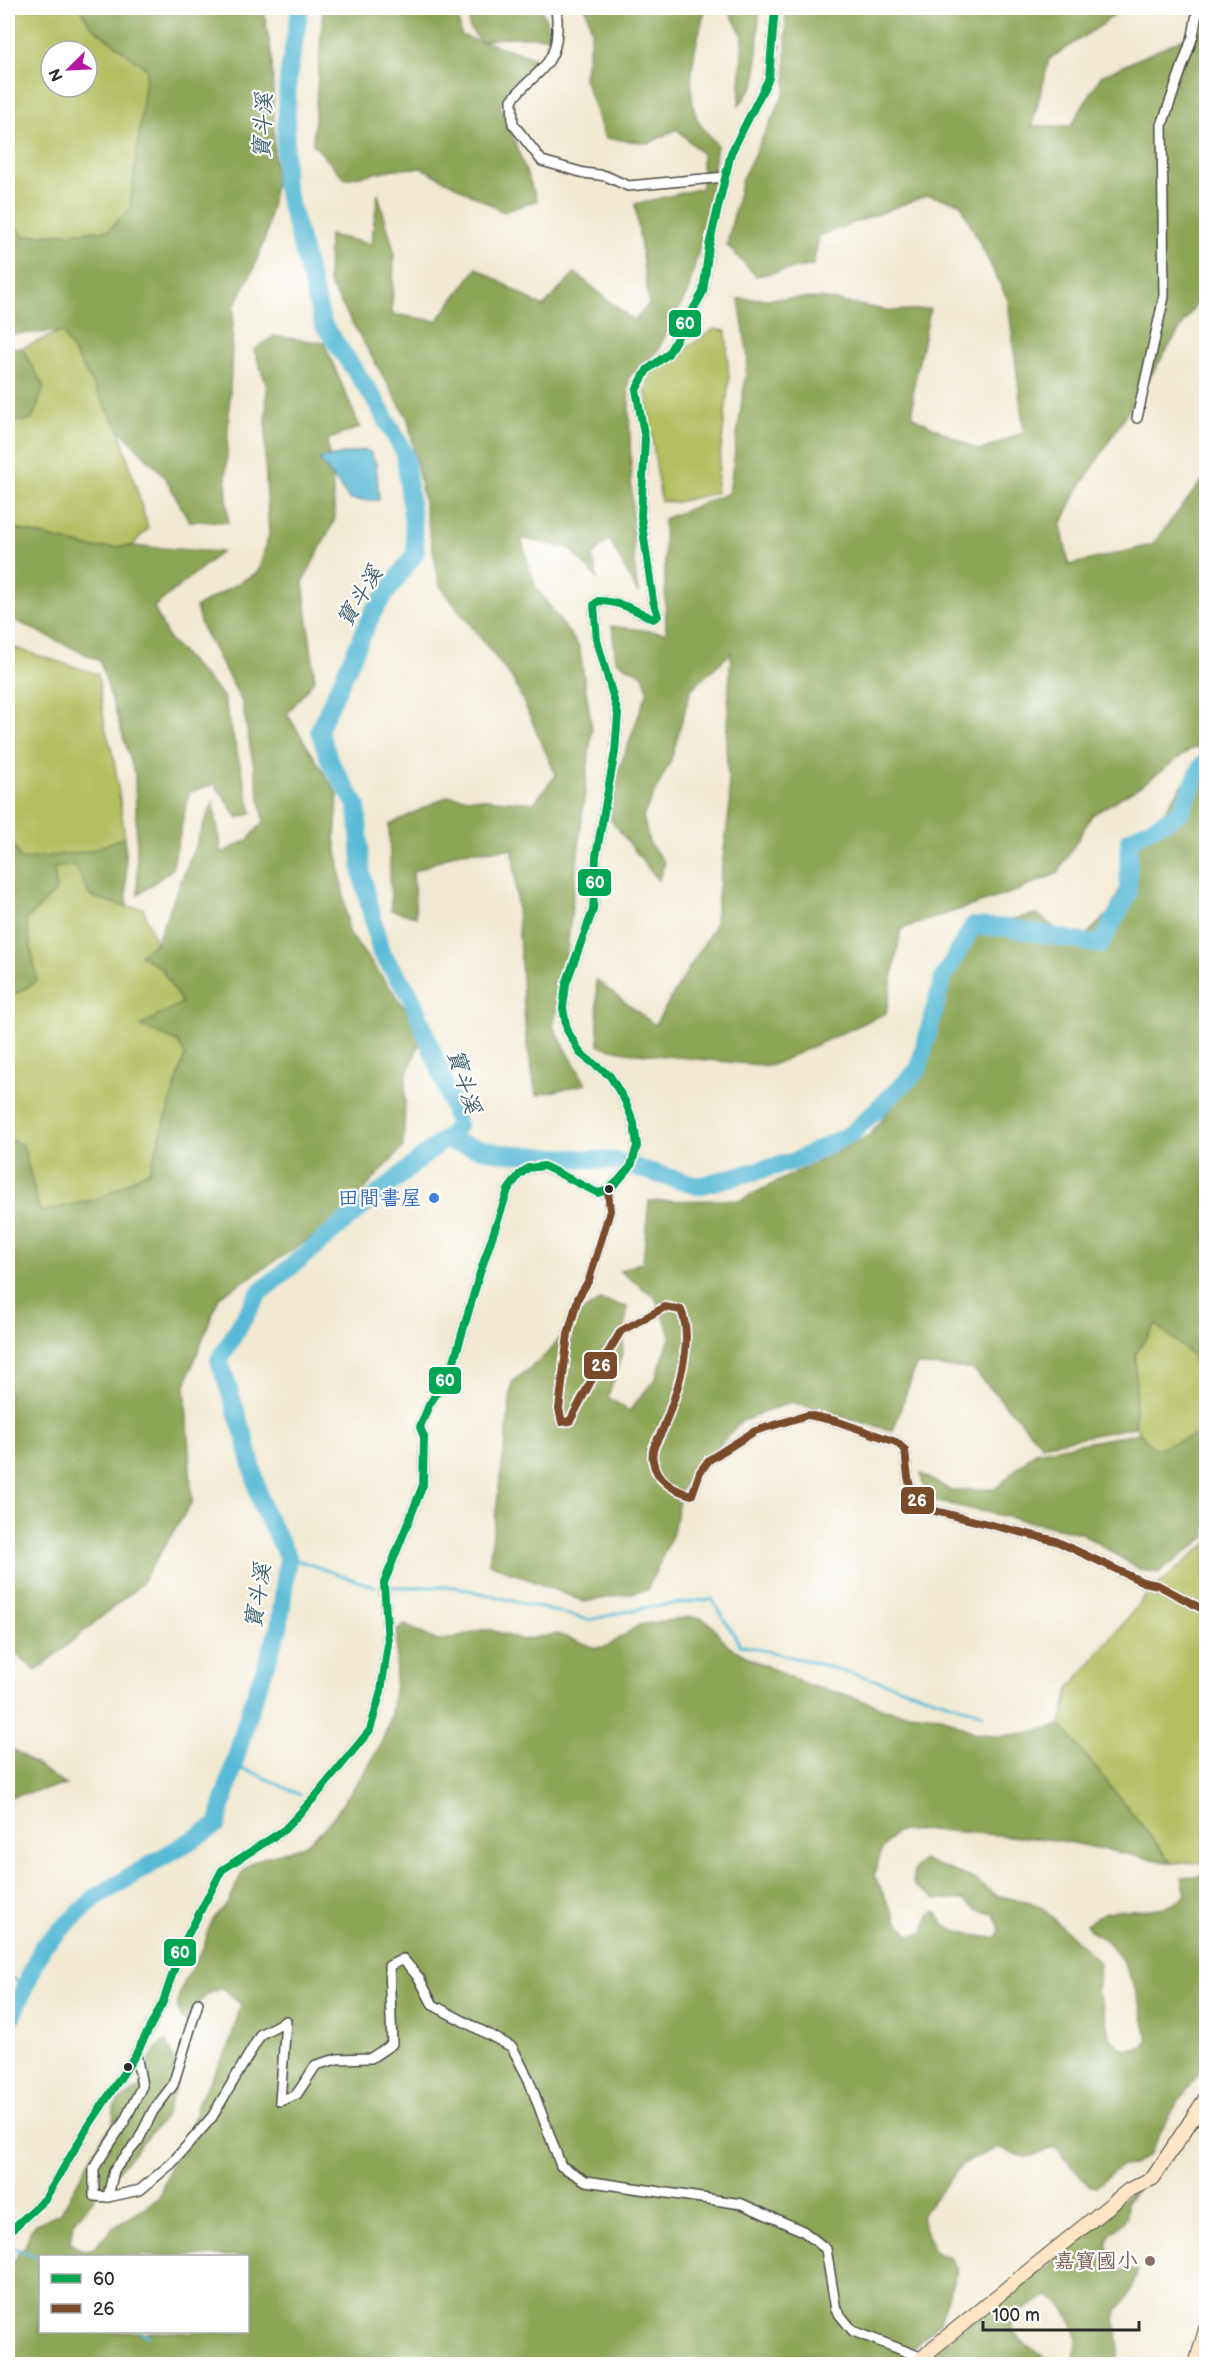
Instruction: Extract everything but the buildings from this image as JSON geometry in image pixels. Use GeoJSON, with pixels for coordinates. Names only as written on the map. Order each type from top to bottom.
{"type":"FeatureCollection","features":[{"type":"Feature","properties":{"kind":"street"},"geometry":{"type":"LineString","coordinates":[[555,8],[557,43],[552,57],[543,70],[512,100],[513,124],[542,161],[584,173],[606,176],[628,186],[725,177]]}},
{"type":"Feature","properties":{"kind":"street"},"geometry":{"type":"LineString","coordinates":[[8,2234],[45,2199],[86,2130],[136,2054],[163,2002],[182,1946],[222,1870],[284,1830],[315,1797],[370,1730],[381,1691],[387,1644],[384,1583],[423,1485],[424,1437],[420,1427],[429,1405],[451,1371],[508,1190],[519,1174],[528,1168],[544,1166],[598,1193],[608,1190],[631,1166],[637,1146],[634,1123],[625,1101],[610,1077],[581,1054],[567,1030],[563,1008],[566,984],[593,910],[596,856],[616,743],[618,714],[597,640],[594,605],[598,601],[609,601],[654,620],[658,616],[653,601],[641,516],[645,439],[636,390],[647,370],[668,354],[703,292],[709,246],[731,153],[769,78],[775,8]]}},
{"type":"Feature","properties":{"kind":"street"},"geometry":{"type":"LineString","coordinates":[[1137,418],[1164,297],[1162,125],[1192,36],[1198,8]]}},
{"type":"Feature","properties":{"kind":"street"},"geometry":{"type":"LineString","coordinates":[[608,1190],[610,1211],[589,1280],[578,1298],[568,1334],[559,1409],[562,1422],[570,1421],[621,1330],[665,1307],[681,1310],[685,1319],[682,1371],[664,1428],[654,1446],[653,1460],[659,1475],[667,1485],[692,1495],[700,1472],[709,1460],[755,1431],[808,1415],[836,1421],[896,1442],[905,1450],[906,1473],[913,1496],[923,1508],[1056,1541],[1143,1582],[1158,1585],[1206,1611]]}},
{"type":"Feature","properties":{"kind":"street"},"geometry":{"type":"LineString","coordinates":[[136,2054],[142,2086],[124,2122],[94,2168],[94,2196],[108,2198],[140,2190],[172,2163],[212,2117],[261,2034],[286,2021],[280,2101],[297,2094],[316,2065],[337,2059],[371,2058],[392,2044],[389,1966],[403,1959],[420,1978],[433,2006],[512,2047],[529,2080],[561,2166],[586,2181],[742,2204],[803,2231],[826,2249],[836,2310],[852,2331],[920,2361],[1129,2190],[1153,2178],[1206,2098]]}},
{"type":"Feature","properties":{"kind":"street"},"geometry":{"type":"LineString","coordinates":[[108,2198],[114,2170],[138,2141],[153,2111],[173,2085],[198,2003]]}},
{"type":"Feature","properties":{"kind":"street"},"geometry":{"type":"LineString","coordinates":[[1196,2364],[1206,2329]]}},
{"type":"Feature","properties":{"kind":"green space"},"geometry":{"type":"Polygon","coordinates":[[[80,8],[91,26],[147,68],[130,209],[109,230],[24,236],[8,218],[8,9],[80,8]]]}},
{"type":"Feature","properties":{"kind":"green space"},"geometry":{"type":"Polygon","coordinates":[[[80,8],[263,8],[272,57],[275,183],[267,232],[254,268],[234,307],[226,472],[228,522],[189,521],[165,477],[119,429],[62,332],[8,334],[8,218],[24,236],[109,230],[130,209],[147,69],[91,26],[80,8]]]}},
{"type":"Feature","properties":{"kind":"green space"},"geometry":{"type":"Polygon","coordinates":[[[323,8],[457,8],[461,35],[481,42],[469,27],[470,8],[541,8],[552,37],[510,37],[482,41],[536,58],[500,104],[537,200],[504,212],[422,168],[395,169],[345,179],[313,144],[323,8]]]}},
{"type":"Feature","properties":{"kind":"green space"},"geometry":{"type":"Polygon","coordinates":[[[586,8],[706,8],[695,48],[691,77],[693,106],[697,119],[717,145],[705,226],[688,291],[658,350],[628,378],[634,562],[638,593],[609,539],[592,556],[598,580],[571,549],[521,538],[535,586],[579,647],[592,729],[567,950],[553,1027],[586,1084],[536,1095],[526,1037],[513,849],[459,852],[413,872],[416,917],[391,910],[389,825],[448,796],[534,803],[556,775],[514,681],[440,586],[408,419],[328,281],[329,235],[371,244],[378,194],[394,251],[392,314],[437,321],[477,268],[543,307],[575,273],[634,321],[649,304],[635,204],[702,188],[702,154],[677,129],[649,143],[605,138],[584,78],[592,31],[586,8]]]}},
{"type":"Feature","properties":{"kind":"green space"},"geometry":{"type":"Polygon","coordinates":[[[727,8],[759,8],[756,82],[739,105],[743,36],[727,8]]]}},
{"type":"Feature","properties":{"kind":"green space"},"geometry":{"type":"Polygon","coordinates":[[[786,8],[1123,8],[1103,24],[1049,59],[1032,126],[1071,126],[1101,76],[1206,28],[1206,288],[1075,495],[1061,525],[1069,565],[1152,545],[1206,476],[1206,746],[1191,749],[1145,783],[1092,815],[1058,873],[1019,890],[901,929],[886,1013],[770,1066],[625,1052],[599,1046],[596,980],[655,1025],[714,927],[730,805],[726,747],[731,653],[691,689],[671,760],[643,816],[649,843],[665,863],[658,880],[611,820],[616,778],[648,690],[643,675],[616,661],[612,626],[666,633],[664,519],[729,493],[748,358],[739,299],[820,298],[891,311],[930,309],[913,389],[913,417],[980,451],[1024,432],[1008,300],[960,203],[928,195],[819,236],[813,265],[756,276],[727,245],[742,179],[786,90],[786,8]]]}},
{"type":"Feature","properties":{"kind":"green space"},"geometry":{"type":"Polygon","coordinates":[[[714,329],[726,331],[729,380],[716,493],[676,502],[661,501],[646,392],[650,374],[714,329]]]}},
{"type":"Feature","properties":{"kind":"green space"},"geometry":{"type":"Polygon","coordinates":[[[62,331],[119,429],[148,528],[132,546],[93,548],[16,529],[8,520],[8,422],[32,420],[44,387],[22,348],[62,331]]]}},
{"type":"Feature","properties":{"kind":"green space"},"geometry":{"type":"Polygon","coordinates":[[[274,336],[324,343],[360,427],[327,440],[329,457],[319,459],[332,477],[335,519],[303,582],[315,679],[287,714],[338,795],[335,838],[349,933],[424,1033],[406,1076],[403,1147],[334,1223],[219,1297],[185,1385],[192,1502],[140,1585],[36,1671],[8,1647],[8,1139],[23,1145],[40,1212],[101,1198],[150,1170],[185,1055],[178,1042],[140,1026],[182,1003],[161,968],[140,955],[156,943],[213,802],[222,853],[248,840],[264,821],[242,702],[201,625],[196,607],[258,572],[269,535],[265,461],[267,386],[254,350],[274,336]]]}},
{"type":"Feature","properties":{"kind":"green space"},"geometry":{"type":"Polygon","coordinates":[[[8,347],[22,348],[44,387],[32,420],[8,422],[8,347]]]}},
{"type":"Feature","properties":{"kind":"green space"},"geometry":{"type":"Polygon","coordinates":[[[16,529],[93,548],[132,546],[221,552],[154,607],[168,638],[223,696],[252,813],[238,818],[215,784],[189,792],[172,869],[138,895],[135,775],[100,661],[8,617],[8,534],[16,529]]]}},
{"type":"Feature","properties":{"kind":"green space"},"geometry":{"type":"Polygon","coordinates":[[[8,646],[98,674],[105,727],[114,759],[125,837],[90,851],[21,860],[8,835],[8,646]]]}},
{"type":"Feature","properties":{"kind":"green space"},"geometry":{"type":"Polygon","coordinates":[[[1206,780],[1206,1414],[1193,1356],[1156,1324],[1136,1353],[1135,1427],[1042,1445],[973,1369],[916,1365],[893,1431],[791,1402],[740,1422],[681,1489],[673,1533],[647,1590],[584,1602],[489,1563],[512,1383],[550,1351],[576,1315],[601,1300],[627,1307],[622,1354],[608,1397],[629,1411],[656,1378],[671,1335],[655,1297],[620,1271],[643,1262],[649,1201],[741,1200],[870,1135],[916,1074],[938,1001],[968,928],[1037,914],[1076,945],[1109,913],[1139,847],[1184,783],[1206,780]]]}},
{"type":"Feature","properties":{"kind":"green space"},"geometry":{"type":"Polygon","coordinates":[[[8,835],[21,860],[90,851],[125,837],[127,907],[90,896],[75,865],[54,868],[56,891],[26,920],[37,981],[17,993],[8,992],[8,835]]]}},
{"type":"Feature","properties":{"kind":"green space"},"geometry":{"type":"Polygon","coordinates":[[[75,864],[90,896],[127,907],[143,908],[156,943],[140,955],[161,968],[182,1003],[141,1026],[178,1042],[185,1055],[150,1170],[102,1198],[40,1212],[23,1145],[8,1139],[8,992],[17,993],[37,981],[26,920],[56,891],[53,868],[75,864]]]}},
{"type":"Feature","properties":{"kind":"green space"},"geometry":{"type":"Polygon","coordinates":[[[1156,1324],[1193,1356],[1206,1414],[1206,1432],[1155,1450],[1135,1427],[1136,1353],[1156,1324]]]}},
{"type":"Feature","properties":{"kind":"green space"},"geometry":{"type":"Polygon","coordinates":[[[1206,1432],[1206,1537],[1158,1573],[1141,1570],[1081,1533],[926,1499],[921,1474],[950,1490],[995,1489],[1035,1452],[1139,1433],[1155,1449],[1206,1432]]]}},
{"type":"Feature","properties":{"kind":"green space"},"geometry":{"type":"Polygon","coordinates":[[[1206,1544],[1206,1863],[1172,1863],[1061,1725],[1069,1689],[1148,1593],[1206,1544]]]}},
{"type":"Feature","properties":{"kind":"green space"},"geometry":{"type":"Polygon","coordinates":[[[691,1617],[701,1618],[710,1623],[728,1646],[753,1660],[810,1686],[844,1694],[895,1712],[940,1716],[975,1733],[1002,1736],[1061,1725],[1172,1863],[1057,1840],[937,1830],[902,1831],[894,1834],[882,1849],[874,1875],[896,1919],[909,1934],[917,1935],[924,1932],[929,1915],[936,1911],[944,1924],[962,1932],[977,1936],[997,1937],[1000,1929],[994,1914],[977,1910],[963,1900],[937,1899],[914,1886],[914,1871],[923,1860],[974,1879],[995,1895],[1039,1905],[1100,1963],[1097,1991],[1107,2019],[1110,2037],[1125,2050],[1143,2048],[1148,2041],[1140,2003],[1131,1978],[1118,1955],[1108,1942],[1092,1932],[1087,1925],[1098,1916],[1109,1912],[1161,1908],[1170,1905],[1186,1895],[1182,1877],[1206,1875],[1206,2057],[1199,2073],[1168,2117],[1150,2154],[1133,2165],[1121,2166],[1096,2186],[1089,2186],[1055,2147],[1027,2158],[997,2148],[962,2164],[921,2216],[933,2249],[937,2254],[950,2258],[957,2269],[940,2321],[897,2364],[836,2364],[822,2357],[808,2354],[756,2359],[745,2364],[8,2364],[8,2267],[25,2247],[31,2230],[36,2224],[61,2212],[102,2138],[113,2125],[114,2107],[119,2100],[141,2087],[152,2055],[166,2041],[177,2066],[176,2085],[166,2115],[78,2217],[73,2224],[70,2242],[77,2248],[86,2250],[94,2248],[113,2228],[159,2198],[172,2161],[193,2120],[198,2102],[229,2046],[241,2005],[223,1988],[215,1991],[200,2001],[190,2025],[181,2018],[178,2009],[182,1987],[204,1946],[211,1923],[228,1903],[244,1871],[257,1860],[302,1846],[315,1837],[336,1813],[371,1762],[382,1742],[391,1710],[396,1676],[397,1630],[405,1625],[437,1641],[481,1630],[491,1630],[522,1640],[557,1634],[596,1648],[608,1646],[639,1625],[691,1617]]]}},
{"type":"Feature","properties":{"kind":"green space"},"geometry":{"type":"Polygon","coordinates":[[[14,1750],[66,1785],[8,1797],[8,1751],[14,1750]]]}},
{"type":"Feature","properties":{"kind":"green space"},"geometry":{"type":"Polygon","coordinates":[[[1138,2190],[1126,2203],[1127,2214],[1124,2221],[1109,2236],[1107,2244],[1119,2271],[1138,2270],[1130,2294],[1116,2312],[1118,2350],[1114,2364],[1075,2364],[1077,2340],[1074,2327],[1064,2309],[1048,2296],[1012,2316],[1011,2324],[1019,2338],[1050,2364],[920,2364],[995,2302],[1050,2265],[1105,2210],[1138,2190]]]}},
{"type":"Feature","properties":{"kind":"green space"},"geometry":{"type":"Polygon","coordinates":[[[808,2354],[836,2364],[745,2364],[756,2359],[808,2354]]]}},
{"type":"Feature","properties":{"kind":"water"},"geometry":{"type":"Polygon","coordinates":[[[364,450],[370,452],[376,464],[379,500],[350,500],[319,459],[364,450]]]}},
{"type":"Feature","properties":{"kind":"waterway","name":"寶斗溪"},"geometry":{"type":"LineString","coordinates":[[8,2025],[43,1946],[96,1897],[217,1825],[249,1712],[279,1628],[288,1557],[262,1507],[245,1438],[219,1360],[259,1293],[442,1141],[445,1141],[458,1125],[444,1081],[410,994],[381,953],[362,875],[357,806],[330,762],[319,730],[374,610],[416,552],[405,454],[375,400],[323,324],[284,182],[288,78],[300,8]]}},
{"type":"Feature","properties":{"kind":"waterway"},"geometry":{"type":"LineString","coordinates":[[1202,765],[1206,762]]}},
{"type":"Feature","properties":{"kind":"waterway"},"geometry":{"type":"LineString","coordinates":[[445,1141],[501,1153],[614,1161],[698,1186],[795,1161],[852,1133],[918,1070],[943,978],[973,926],[1009,928],[1100,945],[1128,895],[1129,840],[1180,813],[1202,765],[1206,767]]}},
{"type":"Feature","properties":{"kind":"waterway"},"geometry":{"type":"LineString","coordinates":[[288,1557],[375,1587]]}},
{"type":"Feature","properties":{"kind":"waterway"},"geometry":{"type":"LineString","coordinates":[[393,1587],[457,1587],[589,1620],[642,1608],[712,1599],[740,1645],[863,1676],[983,1714]]}},
{"type":"Feature","properties":{"kind":"waterway"},"geometry":{"type":"LineString","coordinates":[[233,1766],[257,1774],[300,1795]]}},
{"type":"Feature","properties":{"kind":"waterway"},"geometry":{"type":"LineString","coordinates":[[8,1977],[26,1984]]}},
{"type":"Feature","properties":{"kind":"waterway"},"geometry":{"type":"LineString","coordinates":[[8,2245],[39,2259]]}},
{"type":"Feature","properties":{"kind":"waterway"},"geometry":{"type":"LineString","coordinates":[[144,2333],[149,2335]]}},
{"type":"Feature","properties":{"kind":"transit line","name":"60"},"geometry":{"type":"LineString","coordinates":[[8,2233],[45,2199],[86,2130],[136,2054],[163,2002],[182,1946],[222,1870],[284,1830],[315,1797],[370,1730],[381,1691],[388,1644],[384,1583],[423,1485],[424,1437],[420,1427],[429,1405],[451,1371],[479,1276],[508,1190],[519,1175],[528,1168],[544,1166],[598,1193],[608,1190],[631,1166],[637,1146],[634,1123],[625,1101],[610,1076],[581,1054],[567,1030],[563,1008],[566,984],[593,910],[596,856],[615,752],[618,714],[597,640],[594,605],[598,601],[620,604],[653,619],[658,616],[653,601],[641,516],[645,439],[636,390],[647,370],[668,354],[703,292],[709,246],[731,153],[769,78],[775,8]]}},
{"type":"Feature","properties":{"kind":"transit line","name":"26"},"geometry":{"type":"LineString","coordinates":[[608,1190],[610,1211],[589,1280],[578,1298],[568,1334],[559,1409],[562,1422],[570,1421],[621,1331],[665,1307],[681,1310],[686,1337],[682,1369],[674,1400],[652,1456],[658,1474],[667,1484],[679,1491],[692,1495],[700,1472],[709,1460],[755,1431],[808,1415],[836,1421],[896,1442],[905,1450],[913,1494],[923,1508],[1056,1541],[1143,1582],[1158,1585],[1206,1611]]}},
{"type":"Feature","properties":{"kind":"place","name":"田間書屋"},"geometry":{"type":"Point","coordinates":[434,1198]}},
{"type":"Feature","properties":{"kind":"place","name":"嘉寶國小"},"geometry":{"type":"Point","coordinates":[1150,2261]}}]}
